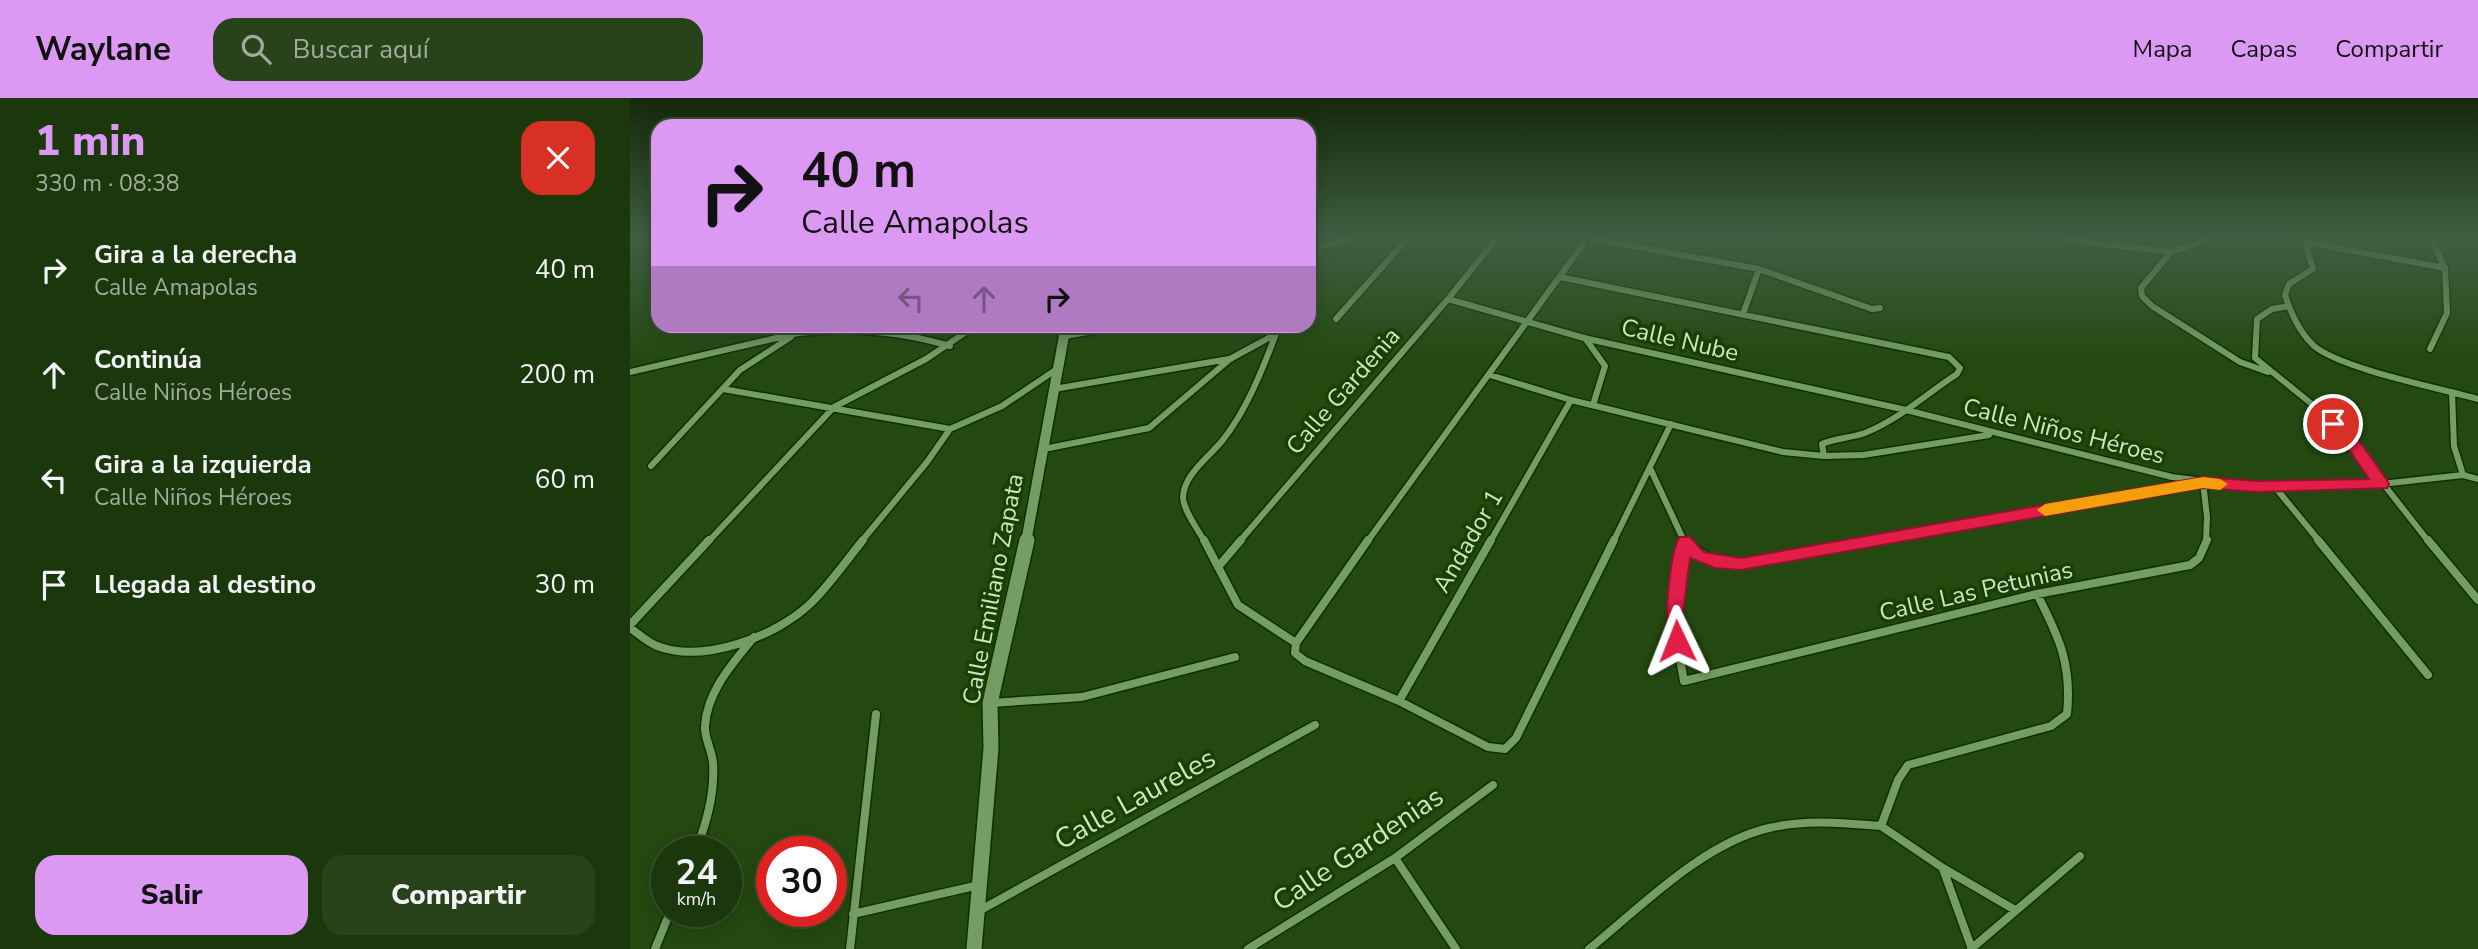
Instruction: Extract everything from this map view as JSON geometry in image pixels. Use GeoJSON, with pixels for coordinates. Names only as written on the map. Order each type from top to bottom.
{"type":"FeatureCollection","features":[{"type":"Feature","properties":{"kind":"street"},"geometry":{"type":"LineString","coordinates":[[1336,319],[1372,279]]}},
{"type":"Feature","properties":{"kind":"street","name":"Calle Gardenia"},"geometry":{"type":"LineString","coordinates":[[1218,567],[1464,279]]}},
{"type":"Feature","properties":{"kind":"street"},"geometry":{"type":"LineString","coordinates":[[1559,279],[1354,558],[1296,643],[1295,653],[1305,661],[1399,701],[1488,747],[1505,749],[1516,738],[1671,424]]}},
{"type":"Feature","properties":{"kind":"street"},"geometry":{"type":"LineString","coordinates":[[1568,279],[1949,357],[1958,363],[1960,368],[1957,374],[1922,396],[1916,405],[1864,433],[1822,444],[1824,456]]}},
{"type":"Feature","properties":{"kind":"street"},"geometry":{"type":"LineString","coordinates":[[1743,314],[1756,279]]}},
{"type":"Feature","properties":{"kind":"street"},"geometry":{"type":"LineString","coordinates":[[1786,279],[1872,309],[1880,309]]}},
{"type":"Feature","properties":{"kind":"street"},"geometry":{"type":"LineString","coordinates":[[2149,279],[2141,288],[2142,296],[2152,306],[2240,362],[2271,373]]}},
{"type":"Feature","properties":{"kind":"street"},"geometry":{"type":"LineString","coordinates":[[2297,279],[2289,284],[2285,295],[2307,340],[2317,351],[2336,359],[2478,399]]}},
{"type":"Feature","properties":{"kind":"street"},"geometry":{"type":"LineString","coordinates":[[2430,349],[2447,313],[2445,279]]}},
{"type":"Feature","properties":{"kind":"street","name":"Calle Nube"},"geometry":{"type":"LineString","coordinates":[[1448,299],[1584,338],[1906,410]]}},
{"type":"Feature","properties":{"kind":"street"},"geometry":{"type":"LineString","coordinates":[[2289,306],[2272,309],[2257,319],[2255,358],[2313,405],[2352,444],[2381,484],[2478,600]]}},
{"type":"Feature","properties":{"kind":"street"},"geometry":{"type":"LineString","coordinates":[[630,372],[798,333]]}},
{"type":"Feature","properties":{"kind":"street"},"geometry":{"type":"LineString","coordinates":[[651,466],[749,363],[798,333]]}},
{"type":"Feature","properties":{"kind":"street"},"geometry":{"type":"LineString","coordinates":[[897,333],[950,346]]}},
{"type":"Feature","properties":{"kind":"street"},"geometry":{"type":"LineString","coordinates":[[966,333],[950,346],[868,386],[834,407],[630,626],[656,646],[683,652],[713,649],[754,637],[788,620],[811,603],[927,462],[950,429],[1002,406],[1057,369]]}},
{"type":"Feature","properties":{"kind":"street","name":"Calle Emiliano Zapata"},"geometry":{"type":"LineString","coordinates":[[974,949],[991,748],[990,703],[1044,449],[1057,369],[1067,333]]}},
{"type":"Feature","properties":{"kind":"street"},"geometry":{"type":"LineString","coordinates":[[1276,334],[1266,362],[1229,431],[1185,484],[1183,501],[1238,605],[1296,643]]}},
{"type":"Feature","properties":{"kind":"street"},"geometry":{"type":"LineString","coordinates":[[1044,449],[1149,428],[1230,359],[1276,334]]}},
{"type":"Feature","properties":{"kind":"street"},"geometry":{"type":"LineString","coordinates":[[1584,338],[1605,366],[1593,405]]}},
{"type":"Feature","properties":{"kind":"street"},"geometry":{"type":"LineString","coordinates":[[1054,389],[1230,359]]}},
{"type":"Feature","properties":{"kind":"street"},"geometry":{"type":"LineString","coordinates":[[1490,375],[1571,400],[1783,452],[1824,456],[1863,455],[1994,434]]}},
{"type":"Feature","properties":{"kind":"street"},"geometry":{"type":"LineString","coordinates":[[723,389],[950,429]]}},
{"type":"Feature","properties":{"kind":"street"},"geometry":{"type":"LineString","coordinates":[[2452,392],[2454,443],[2458,466],[2463,475]]}},
{"type":"Feature","properties":{"kind":"street","name":"Andador 1"},"geometry":{"type":"LineString","coordinates":[[1399,701],[1571,400]]}},
{"type":"Feature","properties":{"kind":"street","name":"Calle Niños Héroes"},"geometry":{"type":"LineString","coordinates":[[1906,410],[1994,434],[2203,482],[2275,486],[2381,484],[2463,475],[2478,479]]}},
{"type":"Feature","properties":{"kind":"street"},"geometry":{"type":"LineString","coordinates":[[1650,468],[1684,541],[1698,556],[1741,564],[2203,482]]}},
{"type":"Feature","properties":{"kind":"street","name":"Calle Las Petunias"},"geometry":{"type":"LineString","coordinates":[[1684,541],[1674,621],[1684,681],[2037,594],[2190,565],[2202,559],[2208,546],[2203,482]]}},
{"type":"Feature","properties":{"kind":"street"},"geometry":{"type":"LineString","coordinates":[[2275,486],[2428,675]]}},
{"type":"Feature","properties":{"kind":"street"},"geometry":{"type":"LineString","coordinates":[[1881,826],[1898,780],[1908,765],[2051,726],[2067,714],[2071,688],[2067,655],[2037,594]]}},
{"type":"Feature","properties":{"kind":"street"},"geometry":{"type":"LineString","coordinates":[[702,836],[711,799],[713,761],[705,728],[710,702],[724,675],[754,637]]}},
{"type":"Feature","properties":{"kind":"street"},"geometry":{"type":"LineString","coordinates":[[990,703],[1082,697],[1235,657]]}},
{"type":"Feature","properties":{"kind":"street"},"geometry":{"type":"LineString","coordinates":[[850,949],[876,714]]}},
{"type":"Feature","properties":{"kind":"street","name":"Calle Laureles"},"geometry":{"type":"LineString","coordinates":[[977,912],[1315,725]]}},
{"type":"Feature","properties":{"kind":"street","name":"Calle Gardenias"},"geometry":{"type":"LineString","coordinates":[[1248,949],[1395,859],[1493,785]]}},
{"type":"Feature","properties":{"kind":"street"},"geometry":{"type":"LineString","coordinates":[[1589,949],[1697,863],[1754,832],[1833,822],[1881,826],[1943,869],[2015,909]]}},
{"type":"Feature","properties":{"kind":"street"},"geometry":{"type":"LineString","coordinates":[[1943,869],[1971,949],[2080,856]]}},
{"type":"Feature","properties":{"kind":"street"},"geometry":{"type":"LineString","coordinates":[[1395,859],[1456,949]]}},
{"type":"Feature","properties":{"kind":"street"},"geometry":{"type":"LineString","coordinates":[[853,914],[980,885]]}},
{"type":"Feature","properties":{"kind":"street"},"geometry":{"type":"LineString","coordinates":[[655,949],[664,927]]}},
{"type":"Feature","properties":{"kind":"slow traffic"},"geometry":{"type":"LineString","coordinates":[[2045,510],[2203,482],[2220,484]]}},
{"type":"Feature","properties":{"kind":"route"},"geometry":{"type":"LineString","coordinates":[[1677,641],[1674,621],[1684,541],[1698,556],[1741,564],[2203,482],[2242,486],[2381,484],[2352,444],[2333,424]]}}]}
